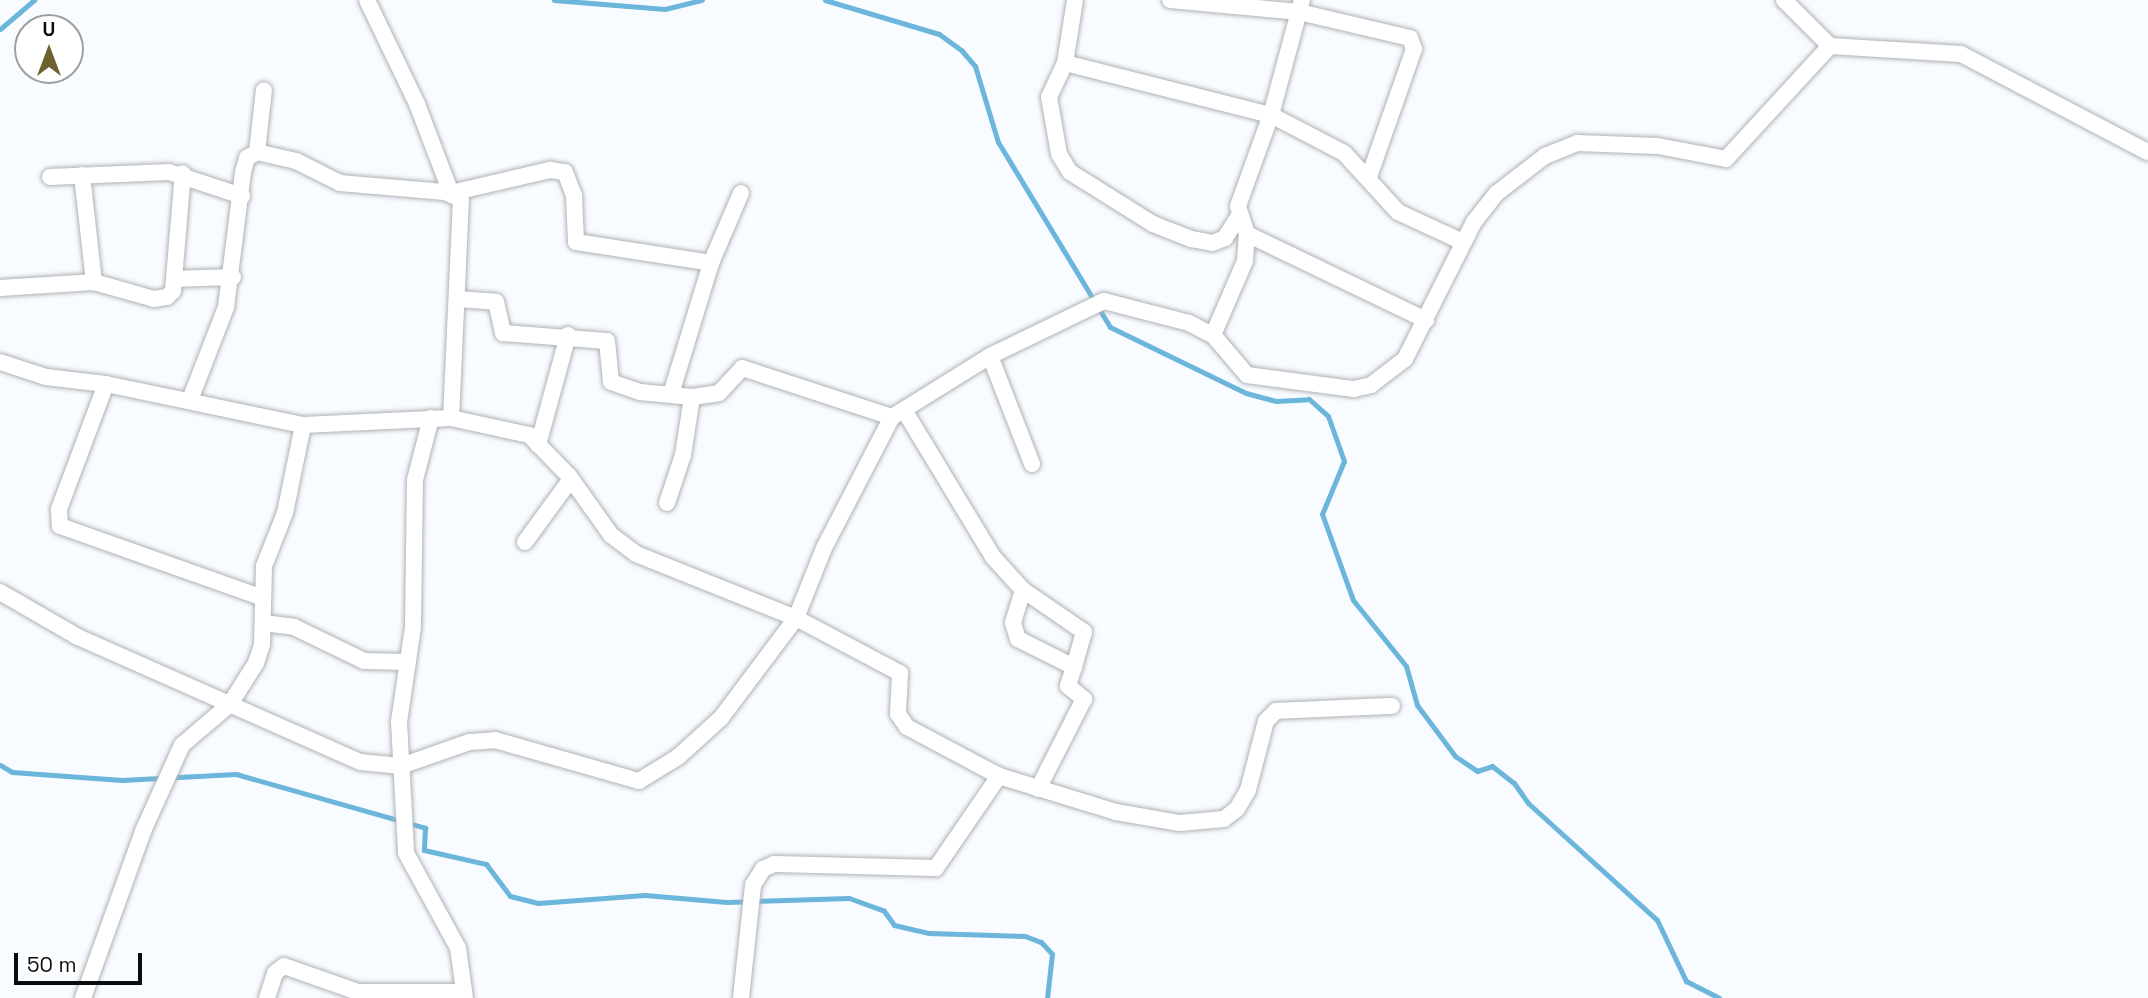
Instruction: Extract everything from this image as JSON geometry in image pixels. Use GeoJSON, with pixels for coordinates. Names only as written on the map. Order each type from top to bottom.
{"type":"FeatureCollection","features":[{"type":"Feature","properties":{"kind":"street"},"geometry":{"type":"LineString","coordinates":[[367,0],[417,104],[451,193],[461,199],[463,210],[451,418]]}},
{"type":"Feature","properties":{"kind":"street"},"geometry":{"type":"LineString","coordinates":[[1075,0],[1065,62],[1049,97],[1059,154],[1070,172],[1153,225],[1191,239],[1213,243],[1225,238],[1238,217],[1271,115],[1301,6]]}},
{"type":"Feature","properties":{"kind":"street"},"geometry":{"type":"LineString","coordinates":[[1170,0],[1301,6],[1410,38],[1414,49],[1369,177]]}},
{"type":"Feature","properties":{"kind":"street"},"geometry":{"type":"LineString","coordinates":[[1784,0],[1830,46],[1970,58],[2041,101],[2148,152]]}},
{"type":"Feature","properties":{"kind":"street"},"geometry":{"type":"LineString","coordinates":[[0,592],[78,637],[360,762],[401,766],[483,740],[639,781],[678,757],[721,719],[796,618],[824,548],[898,414],[990,356],[1085,306],[1104,300],[1189,323],[1213,335],[1247,375],[1354,389],[1371,385],[1405,359],[1463,243],[1497,193],[1559,147],[1658,146],[1730,157],[1830,46]]}},
{"type":"Feature","properties":{"kind":"street"},"geometry":{"type":"LineString","coordinates":[[1065,62],[1271,115],[1329,143],[1369,177],[1398,212],[1463,243]]}},
{"type":"Feature","properties":{"kind":"street"},"geometry":{"type":"LineString","coordinates":[[257,152],[264,90]]}},
{"type":"Feature","properties":{"kind":"street"},"geometry":{"type":"LineString","coordinates":[[190,400],[233,277],[247,158],[257,152],[296,161],[340,183],[451,193],[550,170],[565,172],[574,196],[576,242],[711,263]]}},
{"type":"Feature","properties":{"kind":"street"},"geometry":{"type":"LineString","coordinates":[[50,177],[183,173],[242,196]]}},
{"type":"Feature","properties":{"kind":"street"},"geometry":{"type":"LineString","coordinates":[[0,288],[94,282],[154,299],[167,297],[174,279],[183,173]]}},
{"type":"Feature","properties":{"kind":"street"},"geometry":{"type":"LineString","coordinates":[[82,176],[94,282]]}},
{"type":"Feature","properties":{"kind":"street"},"geometry":{"type":"LineString","coordinates":[[671,394],[711,263],[741,193]]}},
{"type":"Feature","properties":{"kind":"street"},"geometry":{"type":"LineString","coordinates":[[1238,217],[1247,234],[1426,320]]}},
{"type":"Feature","properties":{"kind":"street"},"geometry":{"type":"LineString","coordinates":[[1213,335],[1232,300],[1247,234]]}},
{"type":"Feature","properties":{"kind":"street"},"geometry":{"type":"LineString","coordinates":[[174,279],[233,277]]}},
{"type":"Feature","properties":{"kind":"street"},"geometry":{"type":"LineString","coordinates":[[457,299],[496,302],[503,333],[568,335],[607,341],[611,382],[671,394],[712,397],[742,368],[898,414],[993,557],[1023,590],[1084,632],[1069,685],[1084,699],[1038,789]]}},
{"type":"Feature","properties":{"kind":"street"},"geometry":{"type":"LineString","coordinates":[[538,445],[568,335]]}},
{"type":"Feature","properties":{"kind":"street"},"geometry":{"type":"LineString","coordinates":[[990,356],[1032,464]]}},
{"type":"Feature","properties":{"kind":"street"},"geometry":{"type":"LineString","coordinates":[[0,362],[46,377],[106,384],[303,425],[451,418],[491,423],[529,435],[572,479],[611,535],[636,554],[796,618],[900,673],[901,722],[999,776],[1159,821],[1224,819],[1237,809],[1248,790],[1266,721],[1276,711],[1392,706]]}},
{"type":"Feature","properties":{"kind":"street"},"geometry":{"type":"LineString","coordinates":[[106,384],[59,509],[60,526],[264,598]]}},
{"type":"Feature","properties":{"kind":"street"},"geometry":{"type":"LineString","coordinates":[[667,503],[692,397]]}},
{"type":"Feature","properties":{"kind":"street"},"geometry":{"type":"LineString","coordinates":[[267,998],[275,972],[284,966],[358,992],[464,995],[458,948],[406,853],[399,722],[408,662],[415,480],[430,418]]}},
{"type":"Feature","properties":{"kind":"street"},"geometry":{"type":"LineString","coordinates":[[83,998],[143,831],[182,745],[230,704],[256,663],[263,623],[264,566],[285,513],[303,425]]}},
{"type":"Feature","properties":{"kind":"street"},"geometry":{"type":"LineString","coordinates":[[525,542],[572,479]]}},
{"type":"Feature","properties":{"kind":"street"},"geometry":{"type":"LineString","coordinates":[[1023,590],[1013,623],[1018,639],[1074,667]]}},
{"type":"Feature","properties":{"kind":"street"},"geometry":{"type":"LineString","coordinates":[[263,623],[294,627],[364,661],[408,662]]}},
{"type":"Feature","properties":{"kind":"street"},"geometry":{"type":"LineString","coordinates":[[741,998],[753,885],[763,869],[774,864],[936,868],[999,776]]}},
{"type":"Feature","properties":{"kind":"waterway"},"geometry":{"type":"LineString","coordinates":[[0,29],[34,0]]}},
{"type":"Feature","properties":{"kind":"waterway"},"geometry":{"type":"LineString","coordinates":[[554,0],[665,9],[702,0]]}},
{"type":"Feature","properties":{"kind":"waterway"},"geometry":{"type":"LineString","coordinates":[[825,0],[939,34],[962,51],[975,66],[998,142],[1110,327],[1246,393],[1276,401],[1309,399],[1328,416],[1344,461],[1322,514],[1353,600],[1406,666],[1417,705],[1455,756],[1477,771],[1492,766],[1514,783],[1528,803],[1657,920],[1686,981],[1719,998]]}},
{"type":"Feature","properties":{"kind":"waterway"},"geometry":{"type":"LineString","coordinates":[[0,765],[12,772],[122,780],[236,774],[425,828],[424,850],[486,864],[510,896],[538,903],[645,895],[727,902],[849,898],[884,911],[894,925],[928,933],[1025,936],[1041,942],[1052,954],[1047,998]]}}]}
